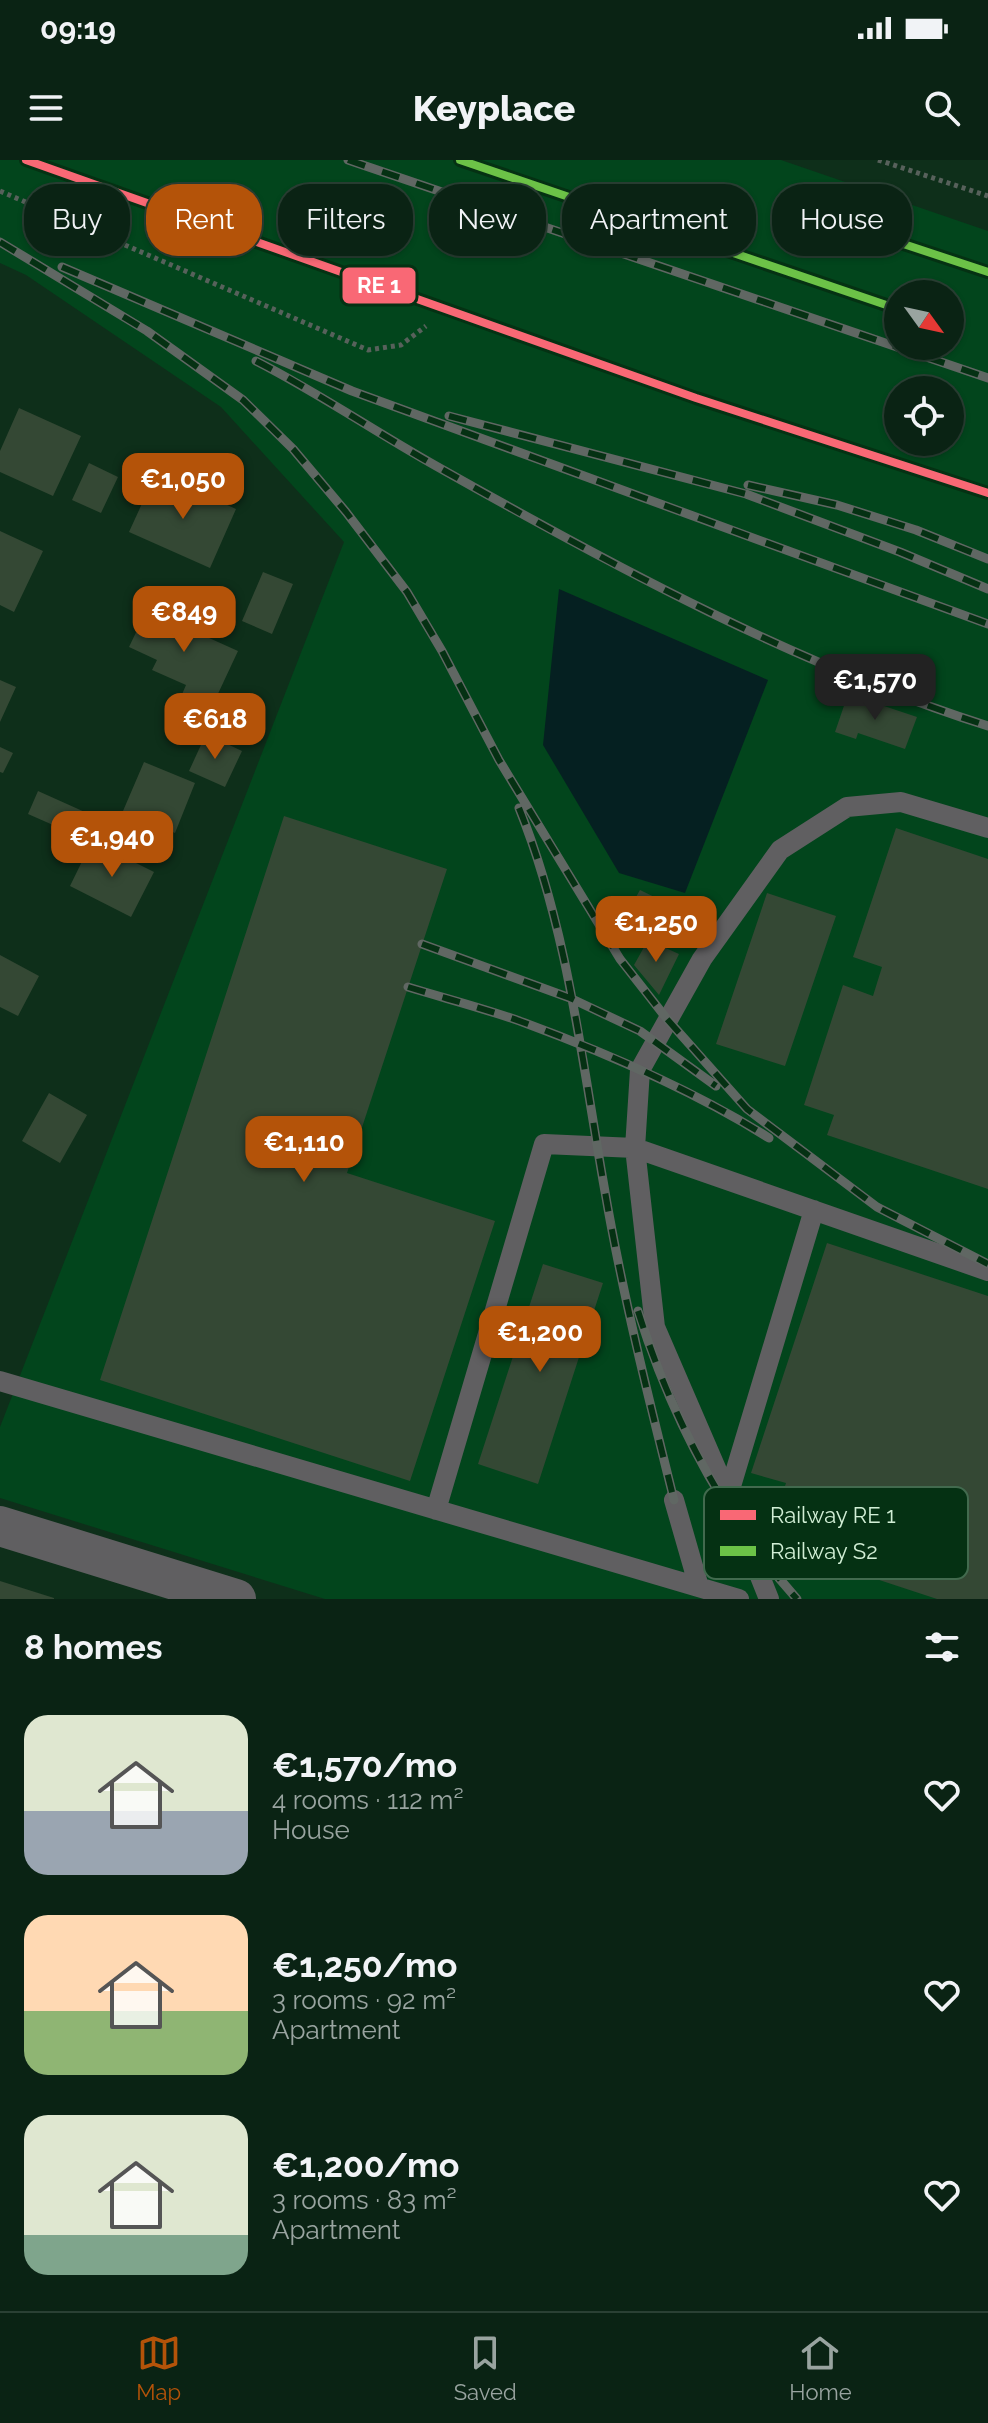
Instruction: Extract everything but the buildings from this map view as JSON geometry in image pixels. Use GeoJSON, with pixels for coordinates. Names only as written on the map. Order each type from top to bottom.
{"type":"FeatureCollection","features":[{"type":"Feature","properties":{"kind":"street"},"geometry":{"type":"LineString","coordinates":[[0,1526],[236,1599]]}},
{"type":"Feature","properties":{"kind":"lane"},"geometry":{"type":"LineString","coordinates":[[724,1487],[655,1327],[635,1148],[640,1070],[702,959],[780,850],[847,807],[874,804],[901,802],[988,828]]}},
{"type":"Feature","properties":{"kind":"lane"},"geometry":{"type":"LineString","coordinates":[[436,1510],[544,1144],[635,1148],[988,1271]]}},
{"type":"Feature","properties":{"kind":"lane"},"geometry":{"type":"LineString","coordinates":[[731,1487],[814,1210]]}},
{"type":"Feature","properties":{"kind":"lane"},"geometry":{"type":"LineString","coordinates":[[0,1381],[739,1599]]}},
{"type":"Feature","properties":{"kind":"lane"},"geometry":{"type":"LineString","coordinates":[[674,1500],[699,1587]]}},
{"type":"Feature","properties":{"kind":"lane"},"geometry":{"type":"LineString","coordinates":[[761,1579],[769,1599]]}},
{"type":"Feature","properties":{"kind":"path"},"geometry":{"type":"LineString","coordinates":[[878,160],[988,196]]}},
{"type":"Feature","properties":{"kind":"path"},"geometry":{"type":"LineString","coordinates":[[0,191],[368,350],[401,345],[426,326]]}},
{"type":"Feature","properties":{"kind":"shaded area"},"geometry":{"type":"Polygon","coordinates":[[[0,160],[781,160],[851,184],[772,184],[772,256],[912,256],[912,205],[988,231],[988,1599],[325,1599],[0,1498],[0,1427],[344,542],[221,407],[26,275],[0,263],[0,160]]]}},
{"type":"Feature","properties":{"kind":"water"},"geometry":{"type":"Polygon","coordinates":[[[559,589],[768,680],[685,893],[619,873],[543,745],[559,589]]]}},
{"type":"Feature","properties":{"kind":"railway"},"geometry":{"type":"LineString","coordinates":[[348,160],[988,378]]}},
{"type":"Feature","properties":{"kind":"railway"},"geometry":{"type":"LineString","coordinates":[[0,242],[147,331],[243,400],[293,449],[407,592],[499,760],[620,959],[667,1019],[747,1109],[877,1207],[988,1264]]}},
{"type":"Feature","properties":{"kind":"railway"},"geometry":{"type":"LineString","coordinates":[[62,267],[352,391],[988,624]]}},
{"type":"Feature","properties":{"kind":"railway"},"geometry":{"type":"LineString","coordinates":[[256,361],[421,458],[643,579],[847,674],[988,726]]}},
{"type":"Feature","properties":{"kind":"railway"},"geometry":{"type":"LineString","coordinates":[[449,416],[746,494],[988,589]]}},
{"type":"Feature","properties":{"kind":"railway"},"geometry":{"type":"LineString","coordinates":[[748,485],[837,505],[916,530],[988,559]]}},
{"type":"Feature","properties":{"kind":"railway"},"geometry":{"type":"LineString","coordinates":[[519,808],[536,853],[561,946],[619,1265],[674,1500]]}},
{"type":"Feature","properties":{"kind":"railway"},"geometry":{"type":"LineString","coordinates":[[422,944],[570,998],[640,1031],[716,1086]]}},
{"type":"Feature","properties":{"kind":"railway"},"geometry":{"type":"LineString","coordinates":[[408,987],[511,1018],[588,1047],[681,1089],[769,1138]]}},
{"type":"Feature","properties":{"kind":"railway"},"geometry":{"type":"LineString","coordinates":[[638,1311],[666,1389],[715,1487]]}},
{"type":"Feature","properties":{"kind":"railway"},"geometry":{"type":"LineString","coordinates":[[780,1579],[797,1599]]}},
{"type":"Feature","properties":{"kind":"transit line"},"geometry":{"type":"LineString","coordinates":[[26,160],[696,398],[988,493]]}},
{"type":"Feature","properties":{"kind":"rail line","name":"S2"},"geometry":{"type":"LineString","coordinates":[[460,160],[884,304]]}},
{"type":"Feature","properties":{"kind":"rail line","name":"S2"},"geometry":{"type":"LineString","coordinates":[[912,247],[988,272]]}}]}
